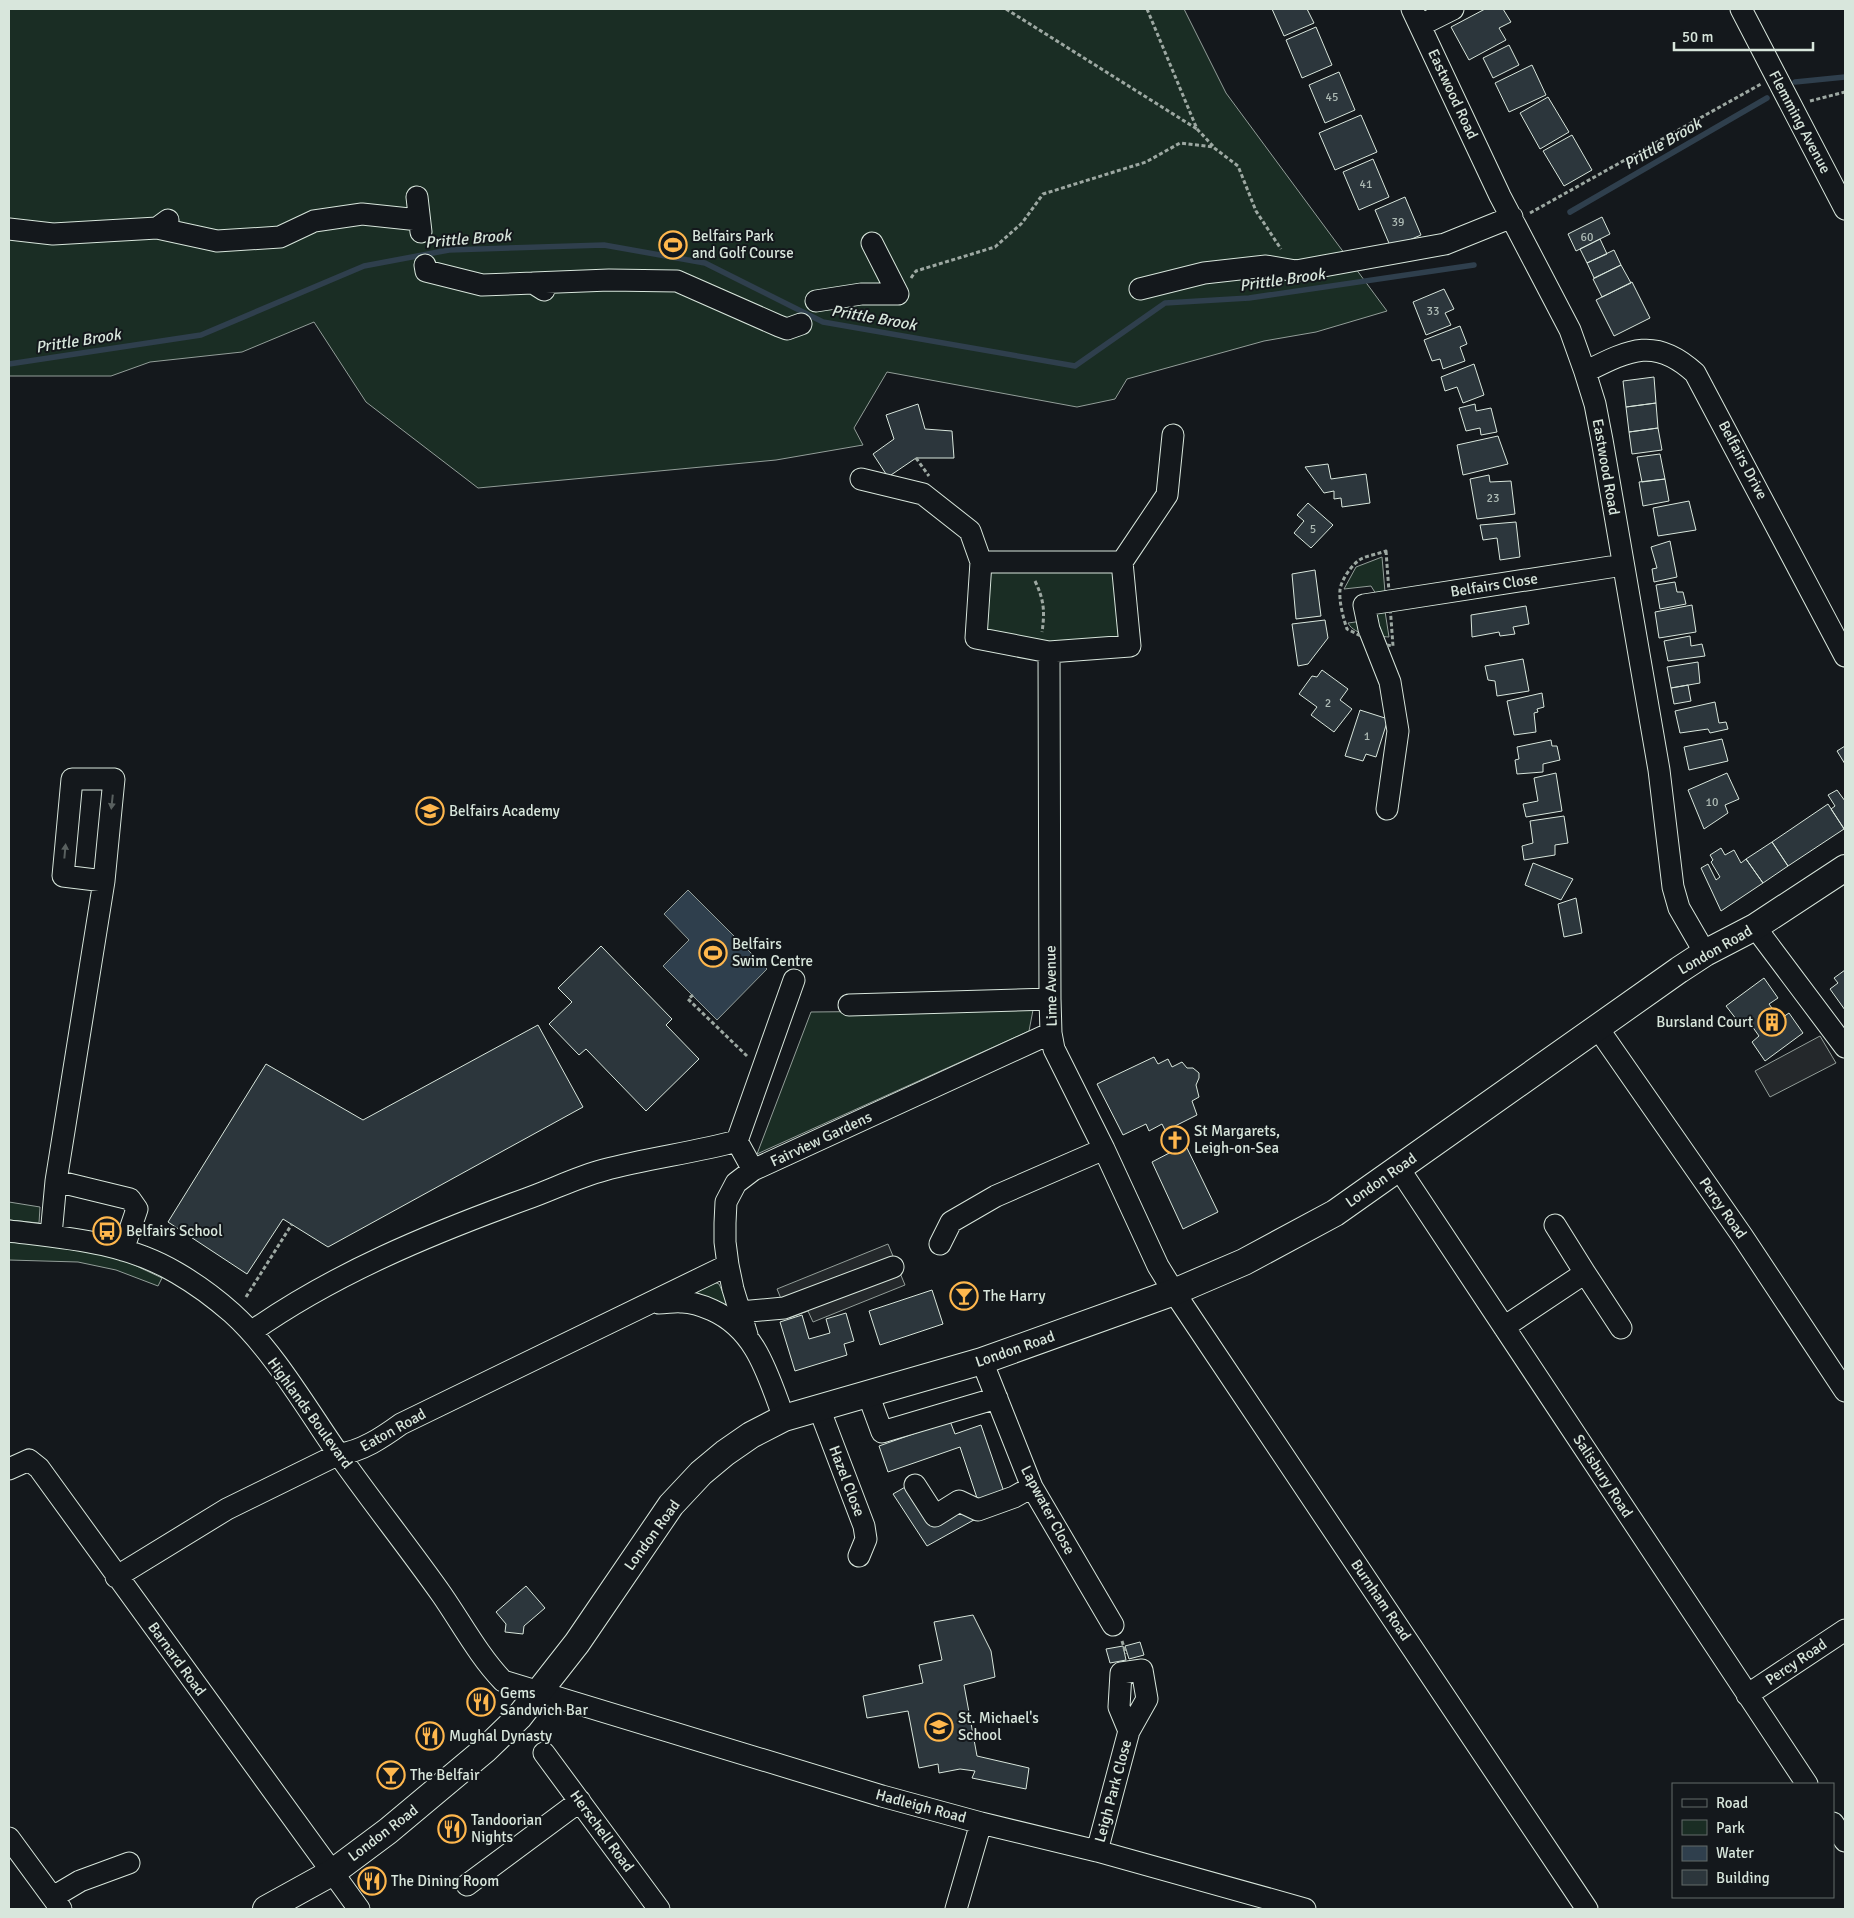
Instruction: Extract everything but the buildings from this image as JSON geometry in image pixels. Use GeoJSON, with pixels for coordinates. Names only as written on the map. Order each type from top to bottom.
{"type":"FeatureCollection","features":[{"type":"Feature","properties":{"kind":"main road","name":"London Road"},"geometry":{"type":"LineString","coordinates":[[266,1909],[333,1872],[388,1831],[486,1749],[519,1717],[541,1692],[577,1643],[671,1505],[701,1473],[751,1435],[784,1418],[982,1361],[1174,1292],[1244,1262],[1335,1212],[1705,953],[1755,928],[1845,868]]}},
{"type":"Feature","properties":{"kind":"street"},"geometry":{"type":"LineString","coordinates":[[1417,17],[1453,9]]}},
{"type":"Feature","properties":{"kind":"street","name":"Flemming Avenue"},"geometry":{"type":"LineString","coordinates":[[1741,9],[1845,209]]}},
{"type":"Feature","properties":{"kind":"street","name":"Eastwood Road"},"geometry":{"type":"LineString","coordinates":[[1417,17],[1518,212],[1570,330],[1586,372],[1602,440],[1659,770],[1673,887],[1679,908],[1705,953]]}},
{"type":"Feature","properties":{"kind":"street"},"geometry":{"type":"LineString","coordinates":[[9,230],[53,234],[165,223],[217,241],[280,237],[314,222],[362,214],[420,226],[417,198]]}},
{"type":"Feature","properties":{"kind":"street"},"geometry":{"type":"LineString","coordinates":[[1140,289],[1204,272],[1266,266],[1296,271],[1445,244],[1518,212]]}},
{"type":"Feature","properties":{"kind":"street"},"geometry":{"type":"LineString","coordinates":[[816,301],[861,294],[898,294],[872,243]]}},
{"type":"Feature","properties":{"kind":"street"},"geometry":{"type":"LineString","coordinates":[[425,264],[426,271],[482,285],[539,287],[609,280],[677,281],[787,329],[801,324]]}},
{"type":"Feature","properties":{"kind":"street","name":"Belfairs Drive"},"geometry":{"type":"LineString","coordinates":[[1586,372],[1622,354],[1639,350],[1654,350],[1667,353],[1683,362],[1695,373],[1845,656]]}},
{"type":"Feature","properties":{"kind":"street"},"geometry":{"type":"LineString","coordinates":[[861,479],[923,494],[970,532],[981,562],[976,638],[1045,651],[1130,646],[1122,562],[1167,495],[1173,435]]}},
{"type":"Feature","properties":{"kind":"street"},"geometry":{"type":"LineString","coordinates":[[981,562],[1122,562]]}},
{"type":"Feature","properties":{"kind":"street","name":"Belfairs Close"},"geometry":{"type":"LineString","coordinates":[[1387,809],[1398,731],[1390,682],[1369,629],[1364,605],[1623,565]]}},
{"type":"Feature","properties":{"kind":"street","name":"Lime Avenue"},"geometry":{"type":"LineString","coordinates":[[1045,651],[1050,999],[1051,1033],[1054,1049],[1104,1149],[1158,1266],[1174,1292]]}},
{"type":"Feature","properties":{"kind":"street"},"geometry":{"type":"LineString","coordinates":[[51,1235],[56,1181],[104,881],[114,779],[72,779],[63,876],[104,881]]}},
{"type":"Feature","properties":{"kind":"street"},"geometry":{"type":"LineString","coordinates":[[1755,928],[1845,1048]]}},
{"type":"Feature","properties":{"kind":"street"},"geometry":{"type":"LineString","coordinates":[[753,1170],[737,1141],[794,980]]}},
{"type":"Feature","properties":{"kind":"street"},"geometry":{"type":"LineString","coordinates":[[849,1005],[1050,999]]}},
{"type":"Feature","properties":{"kind":"street","name":"Percy Road"},"geometry":{"type":"LineString","coordinates":[[1597,1027],[1744,1237],[1845,1391]]}},
{"type":"Feature","properties":{"kind":"street","name":"Fairview Gardens"},"geometry":{"type":"LineString","coordinates":[[747,1335],[728,1265],[725,1242],[726,1202],[736,1183],[753,1170],[1051,1033]]}},
{"type":"Feature","properties":{"kind":"street"},"geometry":{"type":"LineString","coordinates":[[251,1332],[275,1315],[365,1265],[447,1228],[603,1170],[708,1149],[737,1141]]}},
{"type":"Feature","properties":{"kind":"street"},"geometry":{"type":"LineString","coordinates":[[940,1244],[951,1222],[996,1196],[1104,1149]]}},
{"type":"Feature","properties":{"kind":"street","name":"Salisbury Road"},"geometry":{"type":"LineString","coordinates":[[1398,1168],[1806,1783]]}},
{"type":"Feature","properties":{"kind":"street"},"geometry":{"type":"LineString","coordinates":[[56,1181],[130,1199],[137,1209],[123,1250]]}},
{"type":"Feature","properties":{"kind":"street"},"geometry":{"type":"LineString","coordinates":[[1555,1225],[1621,1328]]}},
{"type":"Feature","properties":{"kind":"street","name":"Highlands Boulevard"},"geometry":{"type":"LineString","coordinates":[[9,1231],[51,1235],[102,1244],[123,1250],[175,1272],[219,1302],[251,1332],[301,1398],[339,1454],[442,1595],[488,1665],[503,1681],[541,1692]]}},
{"type":"Feature","properties":{"kind":"street","name":"Eaton Road"},"geometry":{"type":"LineString","coordinates":[[116,1577],[227,1509],[339,1454],[350,1453],[387,1435],[401,1424],[728,1265]]}},
{"type":"Feature","properties":{"kind":"street"},"geometry":{"type":"LineString","coordinates":[[740,1312],[784,1308],[893,1267]]}},
{"type":"Feature","properties":{"kind":"street"},"geometry":{"type":"LineString","coordinates":[[1504,1327],[1585,1273]]}},
{"type":"Feature","properties":{"kind":"street","name":"Burnham Road"},"geometry":{"type":"LineString","coordinates":[[1174,1292],[1587,1909]]}},
{"type":"Feature","properties":{"kind":"street","name":"Eaton Road"},"geometry":{"type":"LineString","coordinates":[[649,1304],[684,1301],[705,1307],[724,1316],[747,1335],[765,1369],[784,1418]]}},
{"type":"Feature","properties":{"kind":"street","name":"Lapwater Close"},"geometry":{"type":"LineString","coordinates":[[982,1361],[1032,1487],[1113,1625]]}},
{"type":"Feature","properties":{"kind":"street"},"geometry":{"type":"LineString","coordinates":[[868,1394],[882,1432],[997,1398]]}},
{"type":"Feature","properties":{"kind":"street","name":"Hazel Close"},"geometry":{"type":"LineString","coordinates":[[819,1408],[864,1526],[866,1539],[859,1556]]}},
{"type":"Feature","properties":{"kind":"street","name":"Barnard Road"},"geometry":{"type":"LineString","coordinates":[[12,1467],[28,1460],[39,1468],[116,1577],[359,1909]]}},
{"type":"Feature","properties":{"kind":"street"},"geometry":{"type":"LineString","coordinates":[[914,1485],[935,1516],[959,1501],[978,1510],[1014,1497],[1032,1487]]}},
{"type":"Feature","properties":{"kind":"street","name":"Percy Road"},"geometry":{"type":"LineString","coordinates":[[1747,1694],[1845,1630]]}},
{"type":"Feature","properties":{"kind":"street","name":"Leigh Park Close"},"geometry":{"type":"LineString","coordinates":[[1097,1851],[1129,1732],[1147,1700],[1142,1670],[1130,1672]]}},
{"type":"Feature","properties":{"kind":"street","name":"Hadleigh Road"},"geometry":{"type":"LineString","coordinates":[[541,1692],[884,1790],[981,1823],[1097,1851],[1305,1909]]}},
{"type":"Feature","properties":{"kind":"street","name":"Herschell Road"},"geometry":{"type":"LineString","coordinates":[[544,1753],[659,1909]]}},
{"type":"Feature","properties":{"kind":"street"},"geometry":{"type":"LineString","coordinates":[[468,1885],[580,1801]]}},
{"type":"Feature","properties":{"kind":"street"},"geometry":{"type":"LineString","coordinates":[[956,1909],[981,1823]]}},
{"type":"Feature","properties":{"kind":"street"},"geometry":{"type":"LineString","coordinates":[[1834,1824],[1845,1841]]}},
{"type":"Feature","properties":{"kind":"street"},"geometry":{"type":"LineString","coordinates":[[9,1838],[57,1903],[80,1881],[129,1863]]}},
{"type":"Feature","properties":{"kind":"path"},"geometry":{"type":"LineString","coordinates":[[1006,9],[1197,129],[1213,147],[1238,166],[1256,212],[1296,271]]}},
{"type":"Feature","properties":{"kind":"path"},"geometry":{"type":"LineString","coordinates":[[1147,9],[1197,129]]}},
{"type":"Feature","properties":{"kind":"path"},"geometry":{"type":"LineString","coordinates":[[1518,212],[1528,215],[1765,82],[1771,92],[1782,87]]}},
{"type":"Feature","properties":{"kind":"path"},"geometry":{"type":"LineString","coordinates":[[1802,103],[1845,92]]}},
{"type":"Feature","properties":{"kind":"path"},"geometry":{"type":"LineString","coordinates":[[898,294],[916,271],[995,247],[1022,223],[1043,194],[1146,162],[1180,143],[1213,147]]}},
{"type":"Feature","properties":{"kind":"path"},"geometry":{"type":"LineString","coordinates":[[1026,562],[1042,595],[1045,651]]}},
{"type":"Feature","properties":{"kind":"path"},"geometry":{"type":"LineString","coordinates":[[692,995],[688,999],[761,1070]]}},
{"type":"Feature","properties":{"kind":"path"},"geometry":{"type":"LineString","coordinates":[[246,1297],[292,1224]]}},
{"type":"Feature","properties":{"kind":"path"},"geometry":{"type":"LineString","coordinates":[[1113,1625],[1124,1644],[1130,1672]]}},
{"type":"Feature","properties":{"kind":"green space","name":"Belfairs Park and Golf Course"},"geometry":{"type":"Polygon","coordinates":[[[9,9],[1184,9],[1226,93],[1387,311],[1316,332],[1264,341],[1127,379],[1115,399],[1077,407],[887,372],[854,428],[863,445],[776,460],[478,488],[366,402],[314,322],[242,352],[150,362],[111,376],[9,376],[9,9]]]}},
{"type":"Feature","properties":{"kind":"green space"},"geometry":{"type":"Polygon","coordinates":[[[1382,557],[1385,592],[1376,594],[1371,586],[1344,589],[1356,567],[1382,557]]]}},
{"type":"Feature","properties":{"kind":"green space"},"geometry":{"type":"Polygon","coordinates":[[[1118,567],[1124,640],[1049,645],[983,634],[987,568],[1118,567]]]}},
{"type":"Feature","properties":{"kind":"green space"},"geometry":{"type":"Polygon","coordinates":[[[1384,605],[1389,637],[1361,633],[1348,623],[1370,620],[1384,605]]]}},
{"type":"Feature","properties":{"kind":"green space"},"geometry":{"type":"Polygon","coordinates":[[[1033,1010],[1029,1031],[757,1154],[811,1012],[1033,1010]]]}},
{"type":"Feature","properties":{"kind":"green space"},"geometry":{"type":"Polygon","coordinates":[[[9,1202],[40,1207],[39,1223],[9,1220],[9,1202]]]}},
{"type":"Feature","properties":{"kind":"green space"},"geometry":{"type":"Polygon","coordinates":[[[9,1240],[105,1254],[128,1262],[162,1278],[158,1286],[116,1270],[78,1262],[9,1260],[9,1240]]]}},
{"type":"Feature","properties":{"kind":"green space"},"geometry":{"type":"Polygon","coordinates":[[[714,1282],[719,1284],[729,1306],[725,1308],[695,1296],[694,1292],[714,1282]]]}},
{"type":"Feature","properties":{"kind":"shaded area"},"geometry":{"type":"Polygon","coordinates":[[[1820,1036],[1836,1063],[1770,1097],[1755,1071],[1820,1036]]]}},
{"type":"Feature","properties":{"kind":"shaded area"},"geometry":{"type":"Polygon","coordinates":[[[888,1244],[905,1285],[813,1322],[808,1311],[789,1318],[777,1289],[888,1244]]]}},
{"type":"Feature","properties":{"kind":"water","name":"Belfairs Swim Centre"},"geometry":{"type":"Polygon","coordinates":[[[688,890],[767,969],[717,1020],[663,966],[689,940],[664,914],[688,890]]]}},
{"type":"Feature","properties":{"kind":"waterway","name":"Prittle Brook"},"geometry":{"type":"LineString","coordinates":[[1795,82],[1845,77]]}},
{"type":"Feature","properties":{"kind":"waterway","name":"Prittle Brook"},"geometry":{"type":"LineString","coordinates":[[1570,212],[1767,98]]}},
{"type":"Feature","properties":{"kind":"waterway","name":"Prittle Brook"},"geometry":{"type":"LineString","coordinates":[[9,364],[201,335],[364,266],[449,250],[604,245],[705,263],[823,322],[1075,366],[1165,303],[1249,298],[1474,265]]}},
{"type":"Feature","properties":{"kind":"place","name":"Belfairs Park and Golf Course"},"geometry":{"type":"Point","coordinates":[673,245]}},
{"type":"Feature","properties":{"kind":"place","name":"Belfairs Academy"},"geometry":{"type":"Point","coordinates":[430,811]}},
{"type":"Feature","properties":{"kind":"place","name":"Belfairs Swim Centre"},"geometry":{"type":"Point","coordinates":[713,953]}},
{"type":"Feature","properties":{"kind":"place","name":"Bursland Court"},"geometry":{"type":"Point","coordinates":[1772,1022]}},
{"type":"Feature","properties":{"kind":"place","name":"St Margarets, Leigh-on-Sea"},"geometry":{"type":"Point","coordinates":[1175,1140]}},
{"type":"Feature","properties":{"kind":"place","name":"Belfairs School"},"geometry":{"type":"Point","coordinates":[107,1231]}},
{"type":"Feature","properties":{"kind":"place","name":"The Harry"},"geometry":{"type":"Point","coordinates":[964,1296]}},
{"type":"Feature","properties":{"kind":"place","name":"Gems Sandwich Bar"},"geometry":{"type":"Point","coordinates":[481,1702]}},
{"type":"Feature","properties":{"kind":"place","name":"St. Michael's School"},"geometry":{"type":"Point","coordinates":[939,1727]}},
{"type":"Feature","properties":{"kind":"place","name":"Mughal Dynasty"},"geometry":{"type":"Point","coordinates":[430,1736]}},
{"type":"Feature","properties":{"kind":"place","name":"The Belfair"},"geometry":{"type":"Point","coordinates":[391,1775]}},
{"type":"Feature","properties":{"kind":"place","name":"Tandoorian Nights"},"geometry":{"type":"Point","coordinates":[452,1829]}},
{"type":"Feature","properties":{"kind":"place","name":"The Dining Room"},"geometry":{"type":"Point","coordinates":[372,1881]}}]}
